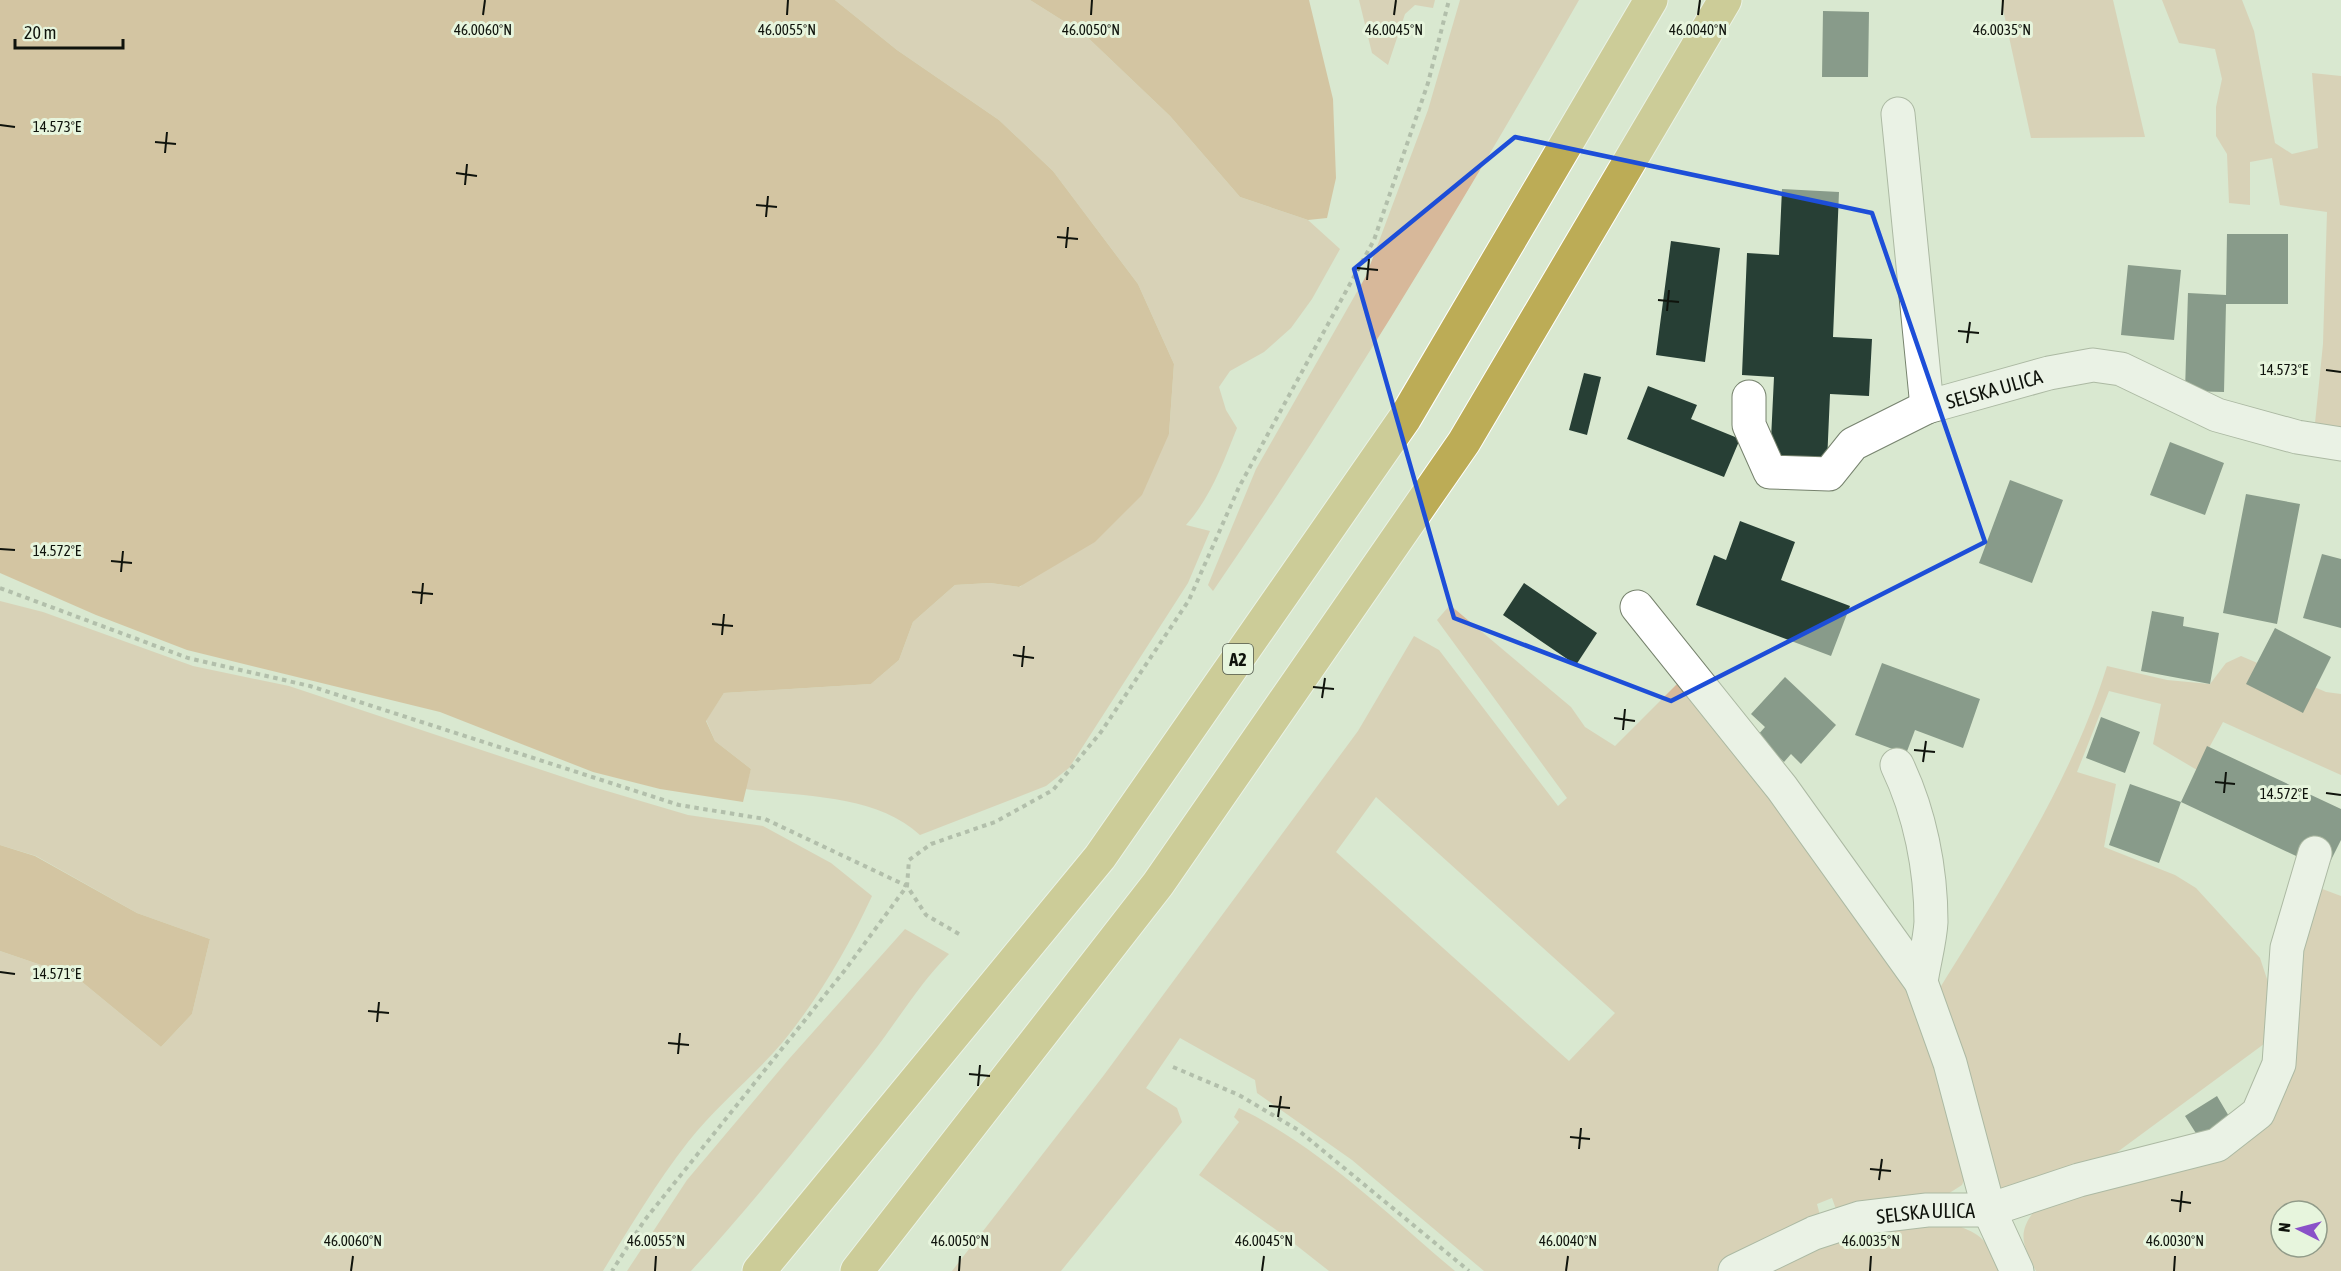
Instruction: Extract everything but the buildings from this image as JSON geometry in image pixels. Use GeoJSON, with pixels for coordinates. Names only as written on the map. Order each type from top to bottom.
{"type":"FeatureCollection","features":[{"type":"Feature","properties":{"kind":"highway","name":"A2"},"geometry":{"type":"LineString","coordinates":[[759,1271],[1100,857],[1406,418],[1651,0]]}},
{"type":"Feature","properties":{"kind":"highway"},"geometry":{"type":"LineString","coordinates":[[857,1271],[1158,884],[1464,442],[1725,0]]}},
{"type":"Feature","properties":{"kind":"street","name":"SELSKA ULICA"},"geometry":{"type":"LineString","coordinates":[[1898,114],[1927,407],[2049,373],[2093,365],[2121,369],[2217,415],[2296,437],[2341,444]]}},
{"type":"Feature","properties":{"kind":"street"},"geometry":{"type":"LineString","coordinates":[[1749,397],[1749,425],[1770,472],[1829,474],[1853,444],[1927,407]]}},
{"type":"Feature","properties":{"kind":"street"},"geometry":{"type":"LineString","coordinates":[[1637,607],[1782,788],[1921,982],[1950,1063],[1989,1210],[2079,1180],[2217,1145],[2258,1113],[2279,1065],[2287,948],[2315,853]]}},
{"type":"Feature","properties":{"kind":"street"},"geometry":{"type":"LineString","coordinates":[[1897,765],[1909,789],[1926,855],[1931,924],[1921,982]]}},
{"type":"Feature","properties":{"kind":"street","name":"SELSKA ULICA"},"geometry":{"type":"LineString","coordinates":[[1735,1271],[1814,1233],[1860,1218],[1927,1210],[1989,1210],[2017,1271]]}},
{"type":"Feature","properties":{"kind":"path"},"geometry":{"type":"LineString","coordinates":[[612,1271],[651,1212],[845,970],[907,886],[909,860],[931,844],[995,822],[1053,790],[1101,732],[1190,600],[1239,487],[1374,240],[1428,83],[1449,0]]}},
{"type":"Feature","properties":{"kind":"path"},"geometry":{"type":"LineString","coordinates":[[2,589],[188,658],[310,687],[679,805],[765,819],[907,886],[926,915],[959,934]]}},
{"type":"Feature","properties":{"kind":"path"},"geometry":{"type":"LineString","coordinates":[[1173,1067],[1239,1095],[1298,1130],[1469,1271]]}},
{"type":"Feature","properties":{"kind":"highlighted area"},"geometry":{"type":"Polygon","coordinates":[[[1515,137],[1872,213],[1985,542],[1671,701],[1454,618],[1354,269],[1515,137]]]}},
{"type":"Feature","properties":{"kind":"shaded area"},"geometry":{"type":"Polygon","coordinates":[[[0,0],[835,0],[897,50],[999,120],[1053,171],[1138,284],[1174,364],[1169,434],[1142,495],[1095,542],[1019,587],[990,583],[955,585],[913,622],[899,660],[871,684],[724,693],[706,721],[715,741],[751,769],[743,802],[660,789],[593,772],[440,712],[187,650],[96,615],[0,573],[0,0]]]}},
{"type":"Feature","properties":{"kind":"shaded area"},"geometry":{"type":"Polygon","coordinates":[[[835,0],[1030,0],[1084,34],[1170,116],[1240,197],[1308,220],[1340,249],[1312,299],[1291,328],[1264,352],[1230,371],[1219,387],[1226,410],[1237,428],[1203,503],[1186,525],[1210,531],[1188,583],[1069,768],[1046,786],[920,835],[902,822],[882,812],[860,805],[814,796],[745,789],[751,769],[715,741],[706,720],[724,693],[871,684],[899,660],[913,622],[955,585],[990,583],[1020,587],[1169,434],[1174,364],[1138,284],[1053,171],[999,120],[897,50],[835,0]]]}},
{"type":"Feature","properties":{"kind":"shaded area"},"geometry":{"type":"Polygon","coordinates":[[[1030,0],[1309,0],[1333,99],[1336,178],[1327,218],[1308,220],[1240,197],[1170,116],[1084,34],[1030,0]]]}},
{"type":"Feature","properties":{"kind":"shaded area"},"geometry":{"type":"Polygon","coordinates":[[[1359,0],[1435,0],[1433,8],[1415,5],[1405,14],[1388,65],[1372,53],[1359,0]]]}},
{"type":"Feature","properties":{"kind":"shaded area"},"geometry":{"type":"Polygon","coordinates":[[[1460,0],[1579,0],[1402,299],[1262,519],[1213,591],[1208,585],[1256,469],[1366,276],[1428,110],[1460,0]]]}},
{"type":"Feature","properties":{"kind":"shaded area"},"geometry":{"type":"Polygon","coordinates":[[[2001,0],[2113,0],[2145,137],[2031,138],[2001,0]]]}},
{"type":"Feature","properties":{"kind":"shaded area"},"geometry":{"type":"Polygon","coordinates":[[[2162,0],[2242,0],[2254,31],[2275,143],[2292,154],[2318,148],[2312,73],[2341,76],[2341,436],[2314,433],[2323,344],[2327,212],[2280,205],[2272,158],[2250,162],[2250,205],[2229,203],[2227,154],[2216,136],[2216,107],[2222,79],[2215,49],[2179,43],[2162,0]]]}},
{"type":"Feature","properties":{"kind":"shaded area"},"geometry":{"type":"Polygon","coordinates":[[[0,601],[43,612],[193,666],[289,686],[590,786],[688,815],[763,826],[831,863],[872,896],[853,935],[808,1009],[782,1043],[710,1116],[688,1142],[654,1189],[603,1271],[0,1271],[0,951],[76,977],[161,1047],[192,1014],[210,939],[137,913],[36,856],[0,845],[0,601]]]}},
{"type":"Feature","properties":{"kind":"shaded area"},"geometry":{"type":"Polygon","coordinates":[[[1450,605],[1571,707],[1585,727],[1615,746],[1678,683],[1896,959],[1970,1164],[1962,1185],[1943,1197],[1837,1212],[1832,1198],[1817,1204],[1821,1219],[1720,1271],[1484,1271],[1352,1160],[1257,1093],[1255,1080],[1180,1038],[1146,1088],[1177,1108],[1182,1122],[1061,1271],[952,1271],[1104,1075],[1358,731],[1414,636],[1439,650],[1558,806],[1567,798],[1437,620],[1450,605]],[[1376,797],[1336,852],[1569,1061],[1615,1013],[1376,797]]]}},
{"type":"Feature","properties":{"kind":"shaded area"},"geometry":{"type":"Polygon","coordinates":[[[2241,656],[2326,692],[2341,694],[2341,775],[2223,722],[2197,770],[2153,744],[2161,704],[2109,691],[2077,772],[2116,784],[2104,847],[2175,875],[2196,888],[2260,958],[2275,1003],[2268,1041],[2116,1153],[2080,1171],[1999,1190],[1935,996],[2032,836],[2074,753],[2107,666],[2167,680],[2210,684],[2226,663],[2241,656]]]}},
{"type":"Feature","properties":{"kind":"shaded area"},"geometry":{"type":"Polygon","coordinates":[[[0,845],[35,856],[137,913],[210,939],[192,1014],[161,1047],[76,977],[0,951],[0,845]]]}},
{"type":"Feature","properties":{"kind":"shaded area"},"geometry":{"type":"Polygon","coordinates":[[[2317,887],[2341,896],[2341,1271],[2036,1271],[2025,1246],[2024,1232],[2036,1209],[2246,1140],[2294,982],[2317,887]]]}},
{"type":"Feature","properties":{"kind":"shaded area"},"geometry":{"type":"Polygon","coordinates":[[[905,929],[949,954],[927,978],[870,1056],[804,1138],[691,1271],[627,1271],[687,1180],[789,1059],[905,929]]]}},
{"type":"Feature","properties":{"kind":"shaded area"},"geometry":{"type":"Polygon","coordinates":[[[1239,1108],[1298,1142],[1325,1162],[1378,1204],[1455,1271],[1329,1271],[1282,1234],[1199,1175],[1239,1122],[1234,1117],[1239,1108]]]}},
{"type":"Feature","properties":{"kind":"shaded area"},"geometry":{"type":"Polygon","coordinates":[[[1946,1221],[1975,1233],[1981,1238],[1991,1250],[2002,1271],[1758,1271],[1828,1239],[1946,1221]]]}}]}
